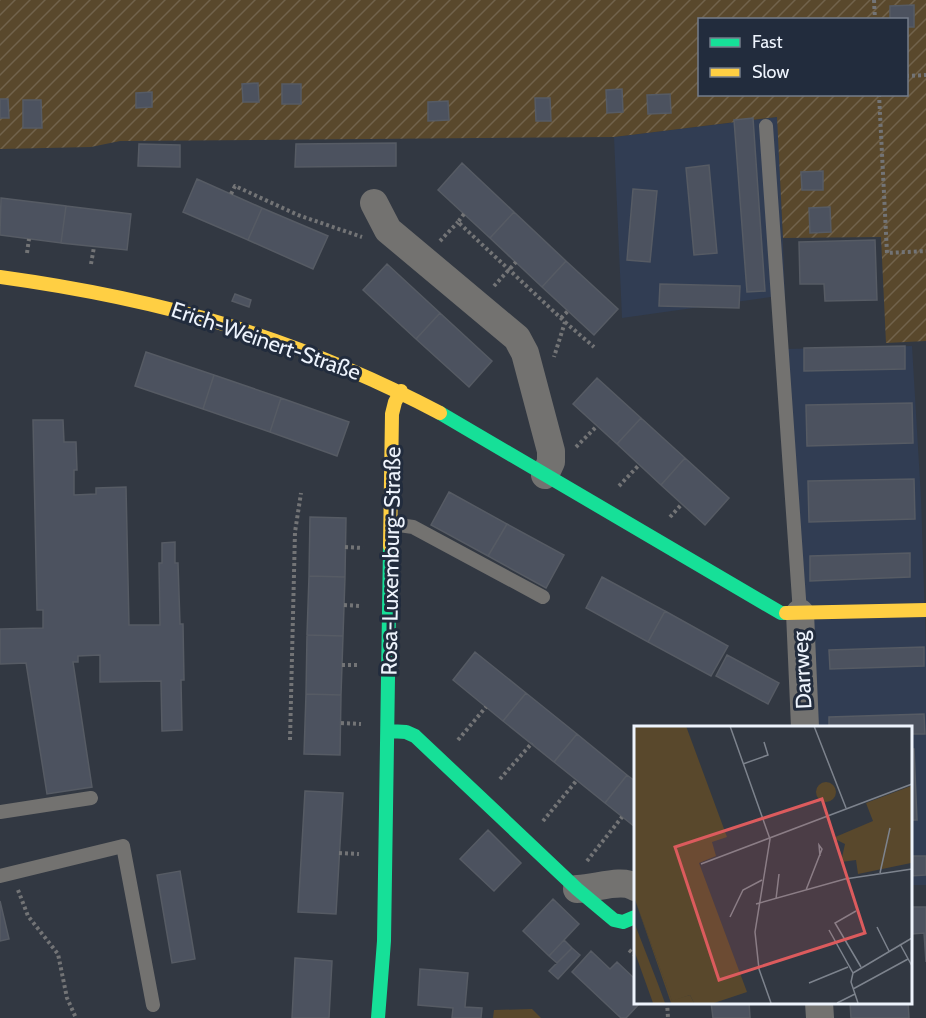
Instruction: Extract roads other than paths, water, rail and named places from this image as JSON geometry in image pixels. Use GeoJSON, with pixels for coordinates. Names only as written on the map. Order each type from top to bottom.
{"type":"FeatureCollection","features":[{"type":"Feature","properties":{"kind":"street"},"geometry":{"type":"LineString","coordinates":[[374,203],[388,230],[517,338],[525,353],[551,451],[551,462],[545,475]]}},
{"type":"Feature","properties":{"kind":"street","name":"Erich-Weinert-Straße"},"geometry":{"type":"LineString","coordinates":[[0,277],[96,290],[190,312],[230,323],[308,351],[401,392],[781,613],[926,610]]}},
{"type":"Feature","properties":{"kind":"street","name":"Rosa-Luxemburg-Straße"},"geometry":{"type":"LineString","coordinates":[[378,1018],[384,941],[393,414],[395,402],[401,392]]}},
{"type":"Feature","properties":{"kind":"street","name":"Darrweg"},"geometry":{"type":"LineString","coordinates":[[800,614],[805,726]]}},
{"type":"Feature","properties":{"kind":"street"},"geometry":{"type":"LineString","coordinates":[[389,731],[406,732],[415,736],[531,846],[614,920],[623,922],[634,917]]}},
{"type":"Feature","properties":{"kind":"street"},"geometry":{"type":"LineString","coordinates":[[574,885],[591,889],[624,882],[634,887]]}},
{"type":"Feature","properties":{"kind":"street"},"geometry":{"type":"LineString","coordinates":[[819,1003],[820,1018]]}},
{"type":"Feature","properties":{"kind":"lane"},"geometry":{"type":"LineString","coordinates":[[766,126],[800,614]]}},
{"type":"Feature","properties":{"kind":"lane"},"geometry":{"type":"LineString","coordinates":[[392,524],[413,527],[543,597]]}},
{"type":"Feature","properties":{"kind":"lane"},"geometry":{"type":"LineString","coordinates":[[0,812],[92,798]]}},
{"type":"Feature","properties":{"kind":"lane"},"geometry":{"type":"LineString","coordinates":[[0,876],[123,846],[153,1005]]}}]}
